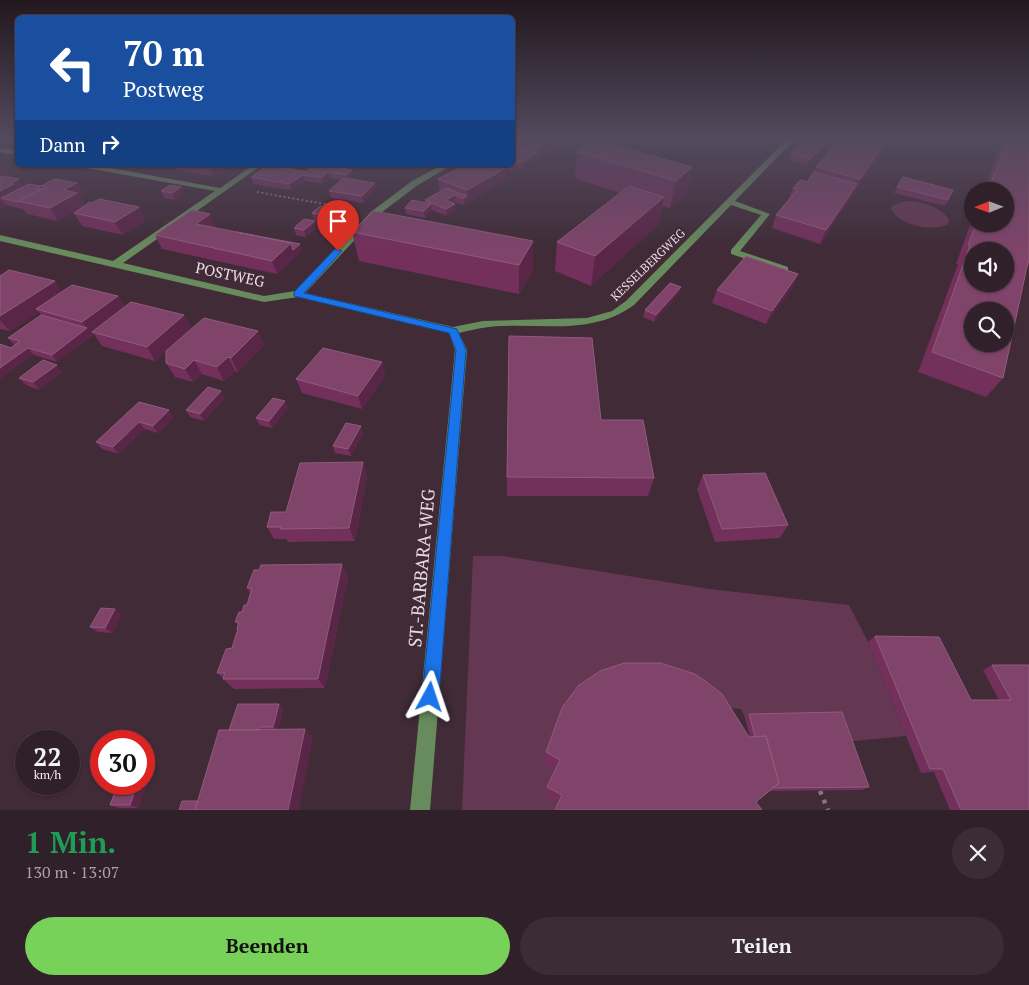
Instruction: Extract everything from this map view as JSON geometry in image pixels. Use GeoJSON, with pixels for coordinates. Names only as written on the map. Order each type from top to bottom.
{"type":"FeatureCollection","features":[{"type":"Feature","properties":{"kind":"street"},"geometry":{"type":"LineString","coordinates":[[148,176],[223,188]]}},
{"type":"Feature","properties":{"kind":"street"},"geometry":{"type":"LineString","coordinates":[[114,265],[242,176]]}},
{"type":"Feature","properties":{"kind":"street"},"geometry":{"type":"LineString","coordinates":[[298,294],[375,213],[415,183],[428,176]]}},
{"type":"Feature","properties":{"kind":"street","name":"KESSELBERGWEG"},"geometry":{"type":"LineString","coordinates":[[453,331],[483,324],[569,323],[616,313],[630,303],[755,176]]}},
{"type":"Feature","properties":{"kind":"street"},"geometry":{"type":"LineString","coordinates":[[729,202],[766,214],[734,252],[785,269]]}},
{"type":"Feature","properties":{"kind":"street","name":"POSTWEG"},"geometry":{"type":"LineString","coordinates":[[0,238],[264,299],[298,294],[453,331]]}},
{"type":"Feature","properties":{"kind":"street","name":"ST.-BARBARA-WEG"},"geometry":{"type":"LineString","coordinates":[[420,810],[461,350],[453,331]]}},
{"type":"Feature","properties":{"kind":"path"},"geometry":{"type":"LineString","coordinates":[[223,188],[375,213]]}},
{"type":"Feature","properties":{"kind":"path"},"geometry":{"type":"LineString","coordinates":[[820,791],[828,810]]}},
{"type":"Feature","properties":{"kind":"shaded area"},"geometry":{"type":"Polygon","coordinates":[[[907,201],[919,202],[936,208],[949,219],[948,224],[925,227],[901,220],[891,209],[893,205],[907,201]]]}},
{"type":"Feature","properties":{"kind":"shaded area"},"geometry":{"type":"Polygon","coordinates":[[[473,556],[503,556],[710,589],[849,605],[868,642],[906,736],[844,742],[745,718],[741,709],[711,707],[557,770],[559,803],[556,810],[462,810],[473,556]]]}},
{"type":"Feature","properties":{"kind":"building"},"geometry":{"type":"Polygon","coordinates":[[[253,176],[302,176],[289,184],[251,177],[253,176]]]}},
{"type":"Feature","properties":{"kind":"building"},"geometry":{"type":"Polygon","coordinates":[[[308,176],[324,176],[321,178],[308,176]]]}},
{"type":"Feature","properties":{"kind":"building"},"geometry":{"type":"Polygon","coordinates":[[[444,176],[492,176],[467,190],[438,179],[444,176]]]}},
{"type":"Feature","properties":{"kind":"building"},"geometry":{"type":"Polygon","coordinates":[[[658,176],[682,176],[676,181],[658,176]]]}},
{"type":"Feature","properties":{"kind":"building"},"geometry":{"type":"Polygon","coordinates":[[[811,176],[828,176],[857,184],[826,230],[776,215],[798,189],[793,188],[800,180],[807,182],[811,176]]]}},
{"type":"Feature","properties":{"kind":"building"},"geometry":{"type":"Polygon","coordinates":[[[848,176],[862,176],[860,179],[848,176]]]}},
{"type":"Feature","properties":{"kind":"building"},"geometry":{"type":"Polygon","coordinates":[[[994,176],[1029,176],[1029,262],[1014,327],[1014,302],[964,302],[964,352],[1009,352],[1003,378],[932,352],[964,262],[964,292],[1014,292],[1014,242],[969,242],[973,232],[1014,232],[1014,182],[991,182],[994,176]]]}},
{"type":"Feature","properties":{"kind":"building"},"geometry":{"type":"Polygon","coordinates":[[[0,177],[19,179],[11,183],[14,184],[0,191],[0,177]]]}},
{"type":"Feature","properties":{"kind":"building"},"geometry":{"type":"Polygon","coordinates":[[[903,177],[953,190],[948,200],[897,187],[903,177]]]}},
{"type":"Feature","properties":{"kind":"building"},"geometry":{"type":"Polygon","coordinates":[[[343,178],[375,183],[362,196],[329,191],[343,178]]]}},
{"type":"Feature","properties":{"kind":"building"},"geometry":{"type":"Polygon","coordinates":[[[54,179],[77,183],[64,190],[77,193],[50,208],[18,201],[46,187],[41,186],[54,179]]]}},
{"type":"Feature","properties":{"kind":"building"},"geometry":{"type":"Polygon","coordinates":[[[29,184],[41,186],[37,188],[42,189],[18,202],[1,198],[29,184]]]}},
{"type":"Feature","properties":{"kind":"building"},"geometry":{"type":"Polygon","coordinates":[[[170,185],[181,187],[172,193],[161,191],[170,185]]]}},
{"type":"Feature","properties":{"kind":"building"},"geometry":{"type":"Polygon","coordinates":[[[629,186],[664,197],[595,256],[557,242],[629,186]]]}},
{"type":"Feature","properties":{"kind":"building"},"geometry":{"type":"Polygon","coordinates":[[[446,188],[467,196],[463,199],[455,195],[446,200],[455,204],[446,209],[425,200],[446,188]]]}},
{"type":"Feature","properties":{"kind":"building"},"geometry":{"type":"Polygon","coordinates":[[[99,199],[139,207],[115,222],[74,213],[90,202],[92,203],[99,199]]]}},
{"type":"Feature","properties":{"kind":"building"},"geometry":{"type":"Polygon","coordinates":[[[412,200],[431,204],[424,211],[405,208],[412,200]]]}},
{"type":"Feature","properties":{"kind":"building"},"geometry":{"type":"Polygon","coordinates":[[[320,206],[335,208],[326,216],[312,213],[320,206]]]}},
{"type":"Feature","properties":{"kind":"building"},"geometry":{"type":"Polygon","coordinates":[[[192,210],[210,214],[196,224],[291,243],[272,261],[155,235],[192,210]]]}},
{"type":"Feature","properties":{"kind":"building"},"geometry":{"type":"Polygon","coordinates":[[[374,211],[533,241],[519,265],[352,232],[374,211]]]}},
{"type":"Feature","properties":{"kind":"building"},"geometry":{"type":"Polygon","coordinates":[[[304,219],[315,221],[304,230],[294,228],[304,219]]]}},
{"type":"Feature","properties":{"kind":"building"},"geometry":{"type":"Polygon","coordinates":[[[236,232],[300,244],[293,250],[291,243],[236,232]]]}},
{"type":"Feature","properties":{"kind":"building"},"geometry":{"type":"Polygon","coordinates":[[[746,256],[798,274],[772,311],[717,290],[746,256]]]}},
{"type":"Feature","properties":{"kind":"building"},"geometry":{"type":"Polygon","coordinates":[[[9,270],[55,281],[0,316],[0,276],[9,270]]]}},
{"type":"Feature","properties":{"kind":"building"},"geometry":{"type":"Polygon","coordinates":[[[670,283],[681,287],[656,315],[645,310],[670,283]]]}},
{"type":"Feature","properties":{"kind":"building"},"geometry":{"type":"Polygon","coordinates":[[[72,285],[118,296],[82,322],[36,309],[72,285]]]}},
{"type":"Feature","properties":{"kind":"building"},"geometry":{"type":"Polygon","coordinates":[[[131,302],[184,315],[147,347],[92,332],[131,302]]]}},
{"type":"Feature","properties":{"kind":"building"},"geometry":{"type":"Polygon","coordinates":[[[41,315],[87,328],[52,355],[28,348],[0,368],[0,344],[11,348],[20,341],[8,338],[41,315]]]}},
{"type":"Feature","properties":{"kind":"building"},"geometry":{"type":"Polygon","coordinates":[[[204,318],[258,331],[231,358],[228,357],[217,367],[194,360],[185,369],[166,363],[166,351],[204,318]]]}},
{"type":"Feature","properties":{"kind":"building"},"geometry":{"type":"Polygon","coordinates":[[[509,336],[592,338],[601,420],[643,420],[654,478],[507,477],[509,336]]]}},
{"type":"Feature","properties":{"kind":"building"},"geometry":{"type":"Polygon","coordinates":[[[323,348],[382,362],[358,396],[296,379],[323,348]]]}},
{"type":"Feature","properties":{"kind":"building"},"geometry":{"type":"Polygon","coordinates":[[[43,360],[57,365],[33,382],[19,378],[43,360]]]}},
{"type":"Feature","properties":{"kind":"building"},"geometry":{"type":"Polygon","coordinates":[[[208,387],[221,391],[200,414],[186,410],[208,387]]]}},
{"type":"Feature","properties":{"kind":"building"},"geometry":{"type":"Polygon","coordinates":[[[273,398],[285,401],[269,421],[256,418],[273,398]]]}},
{"type":"Feature","properties":{"kind":"building"},"geometry":{"type":"Polygon","coordinates":[[[139,402],[169,410],[153,426],[139,422],[113,447],[96,442],[139,402]]]}},
{"type":"Feature","properties":{"kind":"building"},"geometry":{"type":"Polygon","coordinates":[[[346,423],[361,426],[348,449],[333,446],[346,423]]]}},
{"type":"Feature","properties":{"kind":"building"},"geometry":{"type":"Polygon","coordinates":[[[363,462],[349,528],[280,529],[281,527],[267,527],[271,512],[286,512],[300,463],[363,462]]]}},
{"type":"Feature","properties":{"kind":"building"},"geometry":{"type":"Polygon","coordinates":[[[765,473],[788,525],[722,529],[703,475],[765,473]]]}},
{"type":"Feature","properties":{"kind":"building"},"geometry":{"type":"Polygon","coordinates":[[[342,564],[318,679],[223,679],[225,673],[217,673],[226,649],[232,648],[239,622],[235,622],[239,612],[242,612],[244,605],[247,605],[252,588],[247,588],[254,570],[259,570],[261,565],[342,564]]]}},
{"type":"Feature","properties":{"kind":"building"},"geometry":{"type":"Polygon","coordinates":[[[101,608],[115,609],[105,628],[90,627],[101,608]]]}},
{"type":"Feature","properties":{"kind":"building"},"geometry":{"type":"Polygon","coordinates":[[[875,636],[939,637],[971,700],[1011,700],[992,665],[1029,665],[1029,810],[961,810],[943,769],[930,769],[875,636]]]}},
{"type":"Feature","properties":{"kind":"building"},"geometry":{"type":"Polygon","coordinates":[[[624,663],[660,663],[695,674],[722,694],[749,737],[766,736],[779,783],[756,802],[762,810],[555,810],[562,795],[547,787],[560,760],[546,752],[562,708],[578,686],[600,671],[624,663]]]}},
{"type":"Feature","properties":{"kind":"building"},"geometry":{"type":"Polygon","coordinates":[[[238,704],[279,704],[273,727],[260,727],[259,730],[229,730],[238,704]]]}},
{"type":"Feature","properties":{"kind":"building"},"geometry":{"type":"Polygon","coordinates":[[[842,712],[869,787],[772,788],[779,783],[766,736],[755,737],[749,714],[842,712]]]}},
{"type":"Feature","properties":{"kind":"building"},"geometry":{"type":"Polygon","coordinates":[[[305,729],[288,810],[195,810],[219,730],[305,729]]]}},
{"type":"Feature","properties":{"kind":"building"},"geometry":{"type":"Polygon","coordinates":[[[114,795],[133,795],[130,805],[110,805],[114,795]]]}},
{"type":"Feature","properties":{"kind":"building"},"geometry":{"type":"Polygon","coordinates":[[[182,801],[198,801],[195,810],[179,810],[182,801]]]}},
{"type":"Feature","properties":{"kind":"route"},"geometry":{"type":"LineString","coordinates":[[338,251],[298,294],[453,331],[461,350],[430,697]]}}]}
